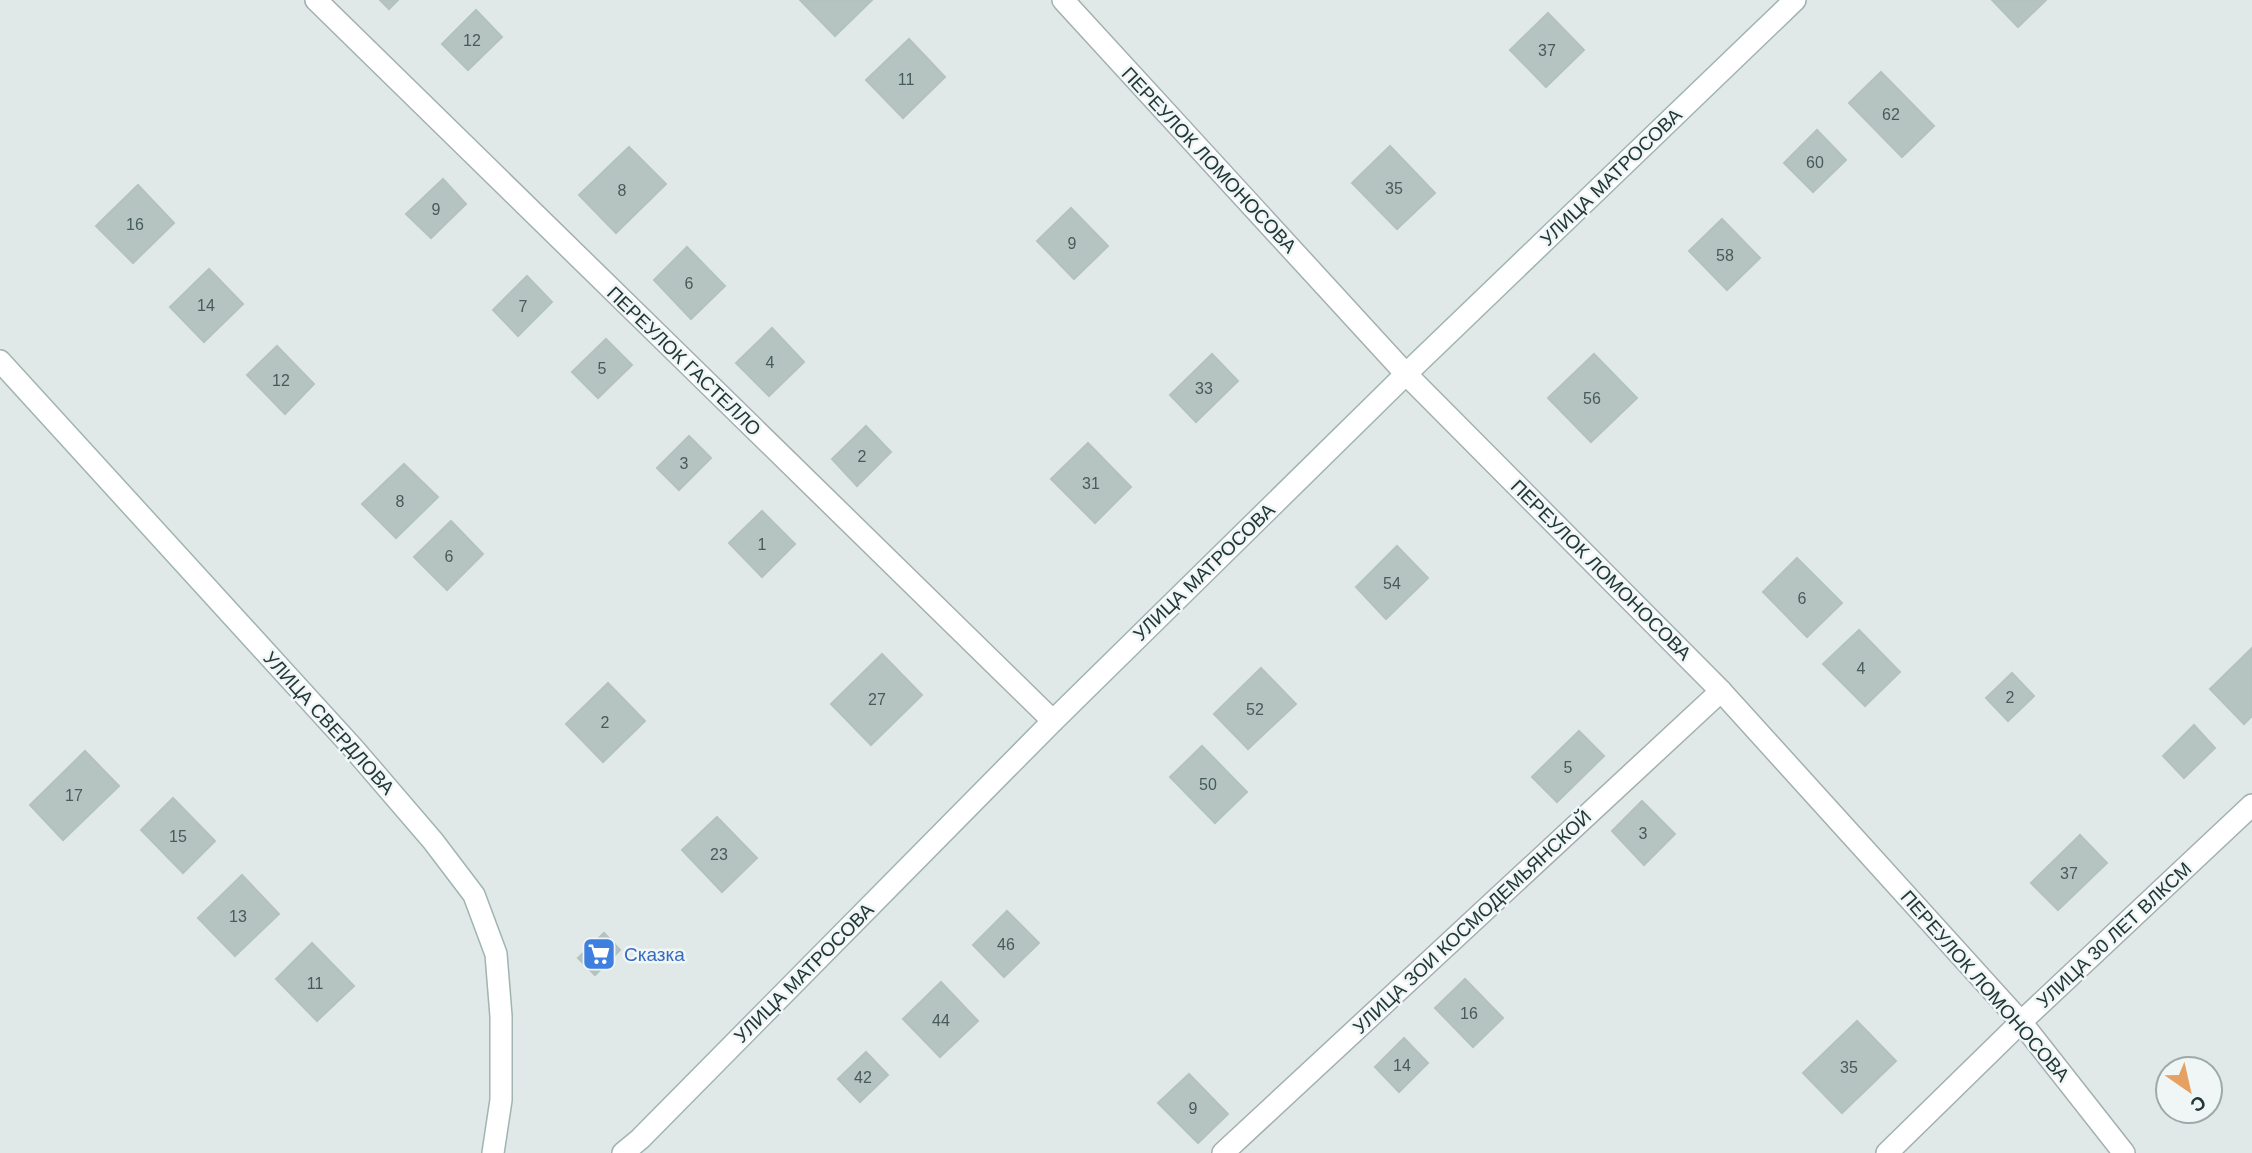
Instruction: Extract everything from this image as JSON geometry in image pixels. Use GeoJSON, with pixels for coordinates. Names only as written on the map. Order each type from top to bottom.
{"type":"FeatureCollection","features":[{"type":"Feature","properties":{"kind":"street","name":"ПЕРЕУЛОК ГАСТЕЛЛО"},"geometry":{"type":"LineString","coordinates":[[316,0],[1052,721]]}},
{"type":"Feature","properties":{"kind":"street","name":"ПЕРЕУЛОК ЛОМОНОСОВА"},"geometry":{"type":"LineString","coordinates":[[1063,0],[1406,374],[1721,691],[2021,1022],[2124,1153]]}},
{"type":"Feature","properties":{"kind":"street","name":"УЛИЦА МАТРОСОВА"},"geometry":{"type":"LineString","coordinates":[[623,1153],[640,1139],[1052,721],[1406,374],[1795,0]]}},
{"type":"Feature","properties":{"kind":"street","name":"УЛИЦА СВЕРДЛОВА"},"geometry":{"type":"LineString","coordinates":[[0,361],[354,749],[433,841],[474,895],[496,954],[501,1016],[500,1100],[493,1153]]}},
{"type":"Feature","properties":{"kind":"street","name":"УЛИЦА ЗОИ КОСМОДЕМЬЯНСКОЙ"},"geometry":{"type":"LineString","coordinates":[[1223,1153],[1721,691]]}},
{"type":"Feature","properties":{"kind":"street","name":"УЛИЦА 30 ЛЕТ ВЛКСМ"},"geometry":{"type":"LineString","coordinates":[[1886,1153],[2252,805]]}},
{"type":"Feature","properties":{"kind":"building"},"geometry":{"type":"Polygon","coordinates":[[[380,0],[398,0],[389,9],[380,0]]]}},
{"type":"Feature","properties":{"kind":"building"},"geometry":{"type":"Polygon","coordinates":[[[800,0],[872,0],[835,36],[800,0]]]}},
{"type":"Feature","properties":{"kind":"building"},"geometry":{"type":"Polygon","coordinates":[[[1992,0],[2046,0],[2018,27],[1992,0]]]}},
{"type":"Feature","properties":{"kind":"building"},"geometry":{"type":"Polygon","coordinates":[[[476,10],[502,37],[468,70],[442,44],[476,10]]]}},
{"type":"Feature","properties":{"kind":"building"},"geometry":{"type":"Polygon","coordinates":[[[1548,13],[1584,50],[1546,87],[1510,50],[1548,13]]]}},
{"type":"Feature","properties":{"kind":"building"},"geometry":{"type":"Polygon","coordinates":[[[909,39],[945,77],[903,118],[866,80],[909,39]]]}},
{"type":"Feature","properties":{"kind":"building"},"geometry":{"type":"Polygon","coordinates":[[[1881,72],[1934,126],[1902,157],[1849,103],[1881,72]]]}},
{"type":"Feature","properties":{"kind":"building"},"geometry":{"type":"Polygon","coordinates":[[[1817,130],[1846,160],[1813,192],[1784,163],[1817,130]]]}},
{"type":"Feature","properties":{"kind":"building"},"geometry":{"type":"Polygon","coordinates":[[[1390,146],[1435,193],[1397,229],[1352,183],[1390,146]]]}},
{"type":"Feature","properties":{"kind":"building"},"geometry":{"type":"Polygon","coordinates":[[[629,147],[666,184],[616,233],[579,195],[629,147]]]}},
{"type":"Feature","properties":{"kind":"building"},"geometry":{"type":"Polygon","coordinates":[[[443,179],[466,204],[431,238],[406,214],[443,179]]]}},
{"type":"Feature","properties":{"kind":"building"},"geometry":{"type":"Polygon","coordinates":[[[138,185],[174,223],[133,263],[96,226],[138,185]]]}},
{"type":"Feature","properties":{"kind":"building"},"geometry":{"type":"Polygon","coordinates":[[[1071,208],[1108,246],[1074,279],[1037,241],[1071,208]]]}},
{"type":"Feature","properties":{"kind":"building"},"geometry":{"type":"Polygon","coordinates":[[[1722,219],[1760,258],[1727,290],[1689,251],[1722,219]]]}},
{"type":"Feature","properties":{"kind":"building"},"geometry":{"type":"Polygon","coordinates":[[[687,247],[725,286],[691,319],[654,280],[687,247]]]}},
{"type":"Feature","properties":{"kind":"building"},"geometry":{"type":"Polygon","coordinates":[[[209,269],[243,304],[204,342],[170,307],[209,269]]]}},
{"type":"Feature","properties":{"kind":"building"},"geometry":{"type":"Polygon","coordinates":[[[527,276],[552,302],[518,336],[493,310],[527,276]]]}},
{"type":"Feature","properties":{"kind":"building"},"geometry":{"type":"Polygon","coordinates":[[[772,328],[804,362],[769,396],[736,363],[772,328]]]}},
{"type":"Feature","properties":{"kind":"building"},"geometry":{"type":"Polygon","coordinates":[[[606,339],[632,365],[598,398],[572,372],[606,339]]]}},
{"type":"Feature","properties":{"kind":"building"},"geometry":{"type":"Polygon","coordinates":[[[277,346],[314,384],[285,414],[247,375],[277,346]]]}},
{"type":"Feature","properties":{"kind":"building"},"geometry":{"type":"Polygon","coordinates":[[[1212,354],[1238,381],[1196,422],[1170,395],[1212,354]]]}},
{"type":"Feature","properties":{"kind":"building"},"geometry":{"type":"Polygon","coordinates":[[[1594,354],[1637,398],[1591,442],[1548,398],[1594,354]]]}},
{"type":"Feature","properties":{"kind":"building"},"geometry":{"type":"Polygon","coordinates":[[[866,426],[891,452],[857,486],[832,459],[866,426]]]}},
{"type":"Feature","properties":{"kind":"building"},"geometry":{"type":"Polygon","coordinates":[[[689,436],[711,458],[679,490],[657,468],[689,436]]]}},
{"type":"Feature","properties":{"kind":"building"},"geometry":{"type":"Polygon","coordinates":[[[1088,443],[1131,487],[1095,523],[1051,479],[1088,443]]]}},
{"type":"Feature","properties":{"kind":"building"},"geometry":{"type":"Polygon","coordinates":[[[404,464],[438,497],[396,538],[362,504],[404,464]]]}},
{"type":"Feature","properties":{"kind":"building"},"geometry":{"type":"Polygon","coordinates":[[[762,511],[795,544],[762,577],[729,543],[762,511]]]}},
{"type":"Feature","properties":{"kind":"building"},"geometry":{"type":"Polygon","coordinates":[[[451,521],[483,554],[447,590],[414,557],[451,521]]]}},
{"type":"Feature","properties":{"kind":"building"},"geometry":{"type":"Polygon","coordinates":[[[1397,546],[1428,578],[1386,619],[1356,587],[1397,546]]]}},
{"type":"Feature","properties":{"kind":"building"},"geometry":{"type":"Polygon","coordinates":[[[1797,558],[1842,603],[1807,637],[1763,592],[1797,558]]]}},
{"type":"Feature","properties":{"kind":"building"},"geometry":{"type":"Polygon","coordinates":[[[1859,630],[1900,672],[1865,706],[1823,664],[1859,630]]]}},
{"type":"Feature","properties":{"kind":"building"},"geometry":{"type":"Polygon","coordinates":[[[2252,648],[2252,716],[2244,724],[2210,689],[2252,648]]]}},
{"type":"Feature","properties":{"kind":"building"},"geometry":{"type":"Polygon","coordinates":[[[882,654],[922,695],[871,745],[831,704],[882,654]]]}},
{"type":"Feature","properties":{"kind":"building"},"geometry":{"type":"Polygon","coordinates":[[[1261,668],[1296,704],[1248,749],[1214,714],[1261,668]]]}},
{"type":"Feature","properties":{"kind":"building"},"geometry":{"type":"Polygon","coordinates":[[[2012,673],[2034,696],[2008,721],[1986,698],[2012,673]]]}},
{"type":"Feature","properties":{"kind":"building"},"geometry":{"type":"Polygon","coordinates":[[[608,683],[645,721],[603,762],[566,724],[608,683]]]}},
{"type":"Feature","properties":{"kind":"building"},"geometry":{"type":"Polygon","coordinates":[[[2194,725],[2215,748],[2184,778],[2163,756],[2194,725]]]}},
{"type":"Feature","properties":{"kind":"building"},"geometry":{"type":"Polygon","coordinates":[[[1579,731],[1604,756],[1557,802],[1532,777],[1579,731]]]}},
{"type":"Feature","properties":{"kind":"building"},"geometry":{"type":"Polygon","coordinates":[[[1202,746],[1247,792],[1215,823],[1170,777],[1202,746]]]}},
{"type":"Feature","properties":{"kind":"building"},"geometry":{"type":"Polygon","coordinates":[[[85,751],[119,786],[63,840],[30,805],[85,751]]]}},
{"type":"Feature","properties":{"kind":"building"},"geometry":{"type":"Polygon","coordinates":[[[173,798],[215,841],[183,873],[141,830],[173,798]]]}},
{"type":"Feature","properties":{"kind":"building"},"geometry":{"type":"Polygon","coordinates":[[[1642,801],[1675,834],[1644,865],[1612,831],[1642,801]]]}},
{"type":"Feature","properties":{"kind":"building"},"geometry":{"type":"Polygon","coordinates":[[[717,817],[757,858],[722,892],[682,850],[717,817]]]}},
{"type":"Feature","properties":{"kind":"building"},"geometry":{"type":"Polygon","coordinates":[[[2080,835],[2107,863],[2058,910],[2031,883],[2080,835]]]}},
{"type":"Feature","properties":{"kind":"building"},"geometry":{"type":"Polygon","coordinates":[[[242,875],[279,914],[235,956],[198,918],[242,875]]]}},
{"type":"Feature","properties":{"kind":"building"},"geometry":{"type":"Polygon","coordinates":[[[1007,911],[1039,943],[1004,977],[973,945],[1007,911]]]}},
{"type":"Feature","properties":{"kind":"building","name":"Сказка"},"geometry":{"type":"Polygon","coordinates":[[[604,933],[620,950],[595,975],[578,958],[604,933]]]}},
{"type":"Feature","properties":{"kind":"building"},"geometry":{"type":"Polygon","coordinates":[[[312,943],[354,986],[317,1021],[276,979],[312,943]]]}},
{"type":"Feature","properties":{"kind":"building"},"geometry":{"type":"Polygon","coordinates":[[[1465,979],[1503,1018],[1473,1047],[1435,1008],[1465,979]]]}},
{"type":"Feature","properties":{"kind":"building"},"geometry":{"type":"Polygon","coordinates":[[[941,982],[978,1021],[940,1057],[903,1019],[941,982]]]}},
{"type":"Feature","properties":{"kind":"building"},"geometry":{"type":"Polygon","coordinates":[[[1857,1021],[1896,1061],[1842,1113],[1803,1073],[1857,1021]]]}},
{"type":"Feature","properties":{"kind":"building"},"geometry":{"type":"Polygon","coordinates":[[[1404,1038],[1428,1063],[1399,1092],[1375,1067],[1404,1038]]]}},
{"type":"Feature","properties":{"kind":"building"},"geometry":{"type":"Polygon","coordinates":[[[866,1052],[888,1075],[860,1102],[838,1079],[866,1052]]]}},
{"type":"Feature","properties":{"kind":"building"},"geometry":{"type":"Polygon","coordinates":[[[1189,1074],[1228,1114],[1198,1143],[1158,1103],[1189,1074]]]}},
{"type":"Feature","properties":{"kind":"place","name":"Сказка"},"geometry":{"type":"Point","coordinates":[599,954]}}]}
